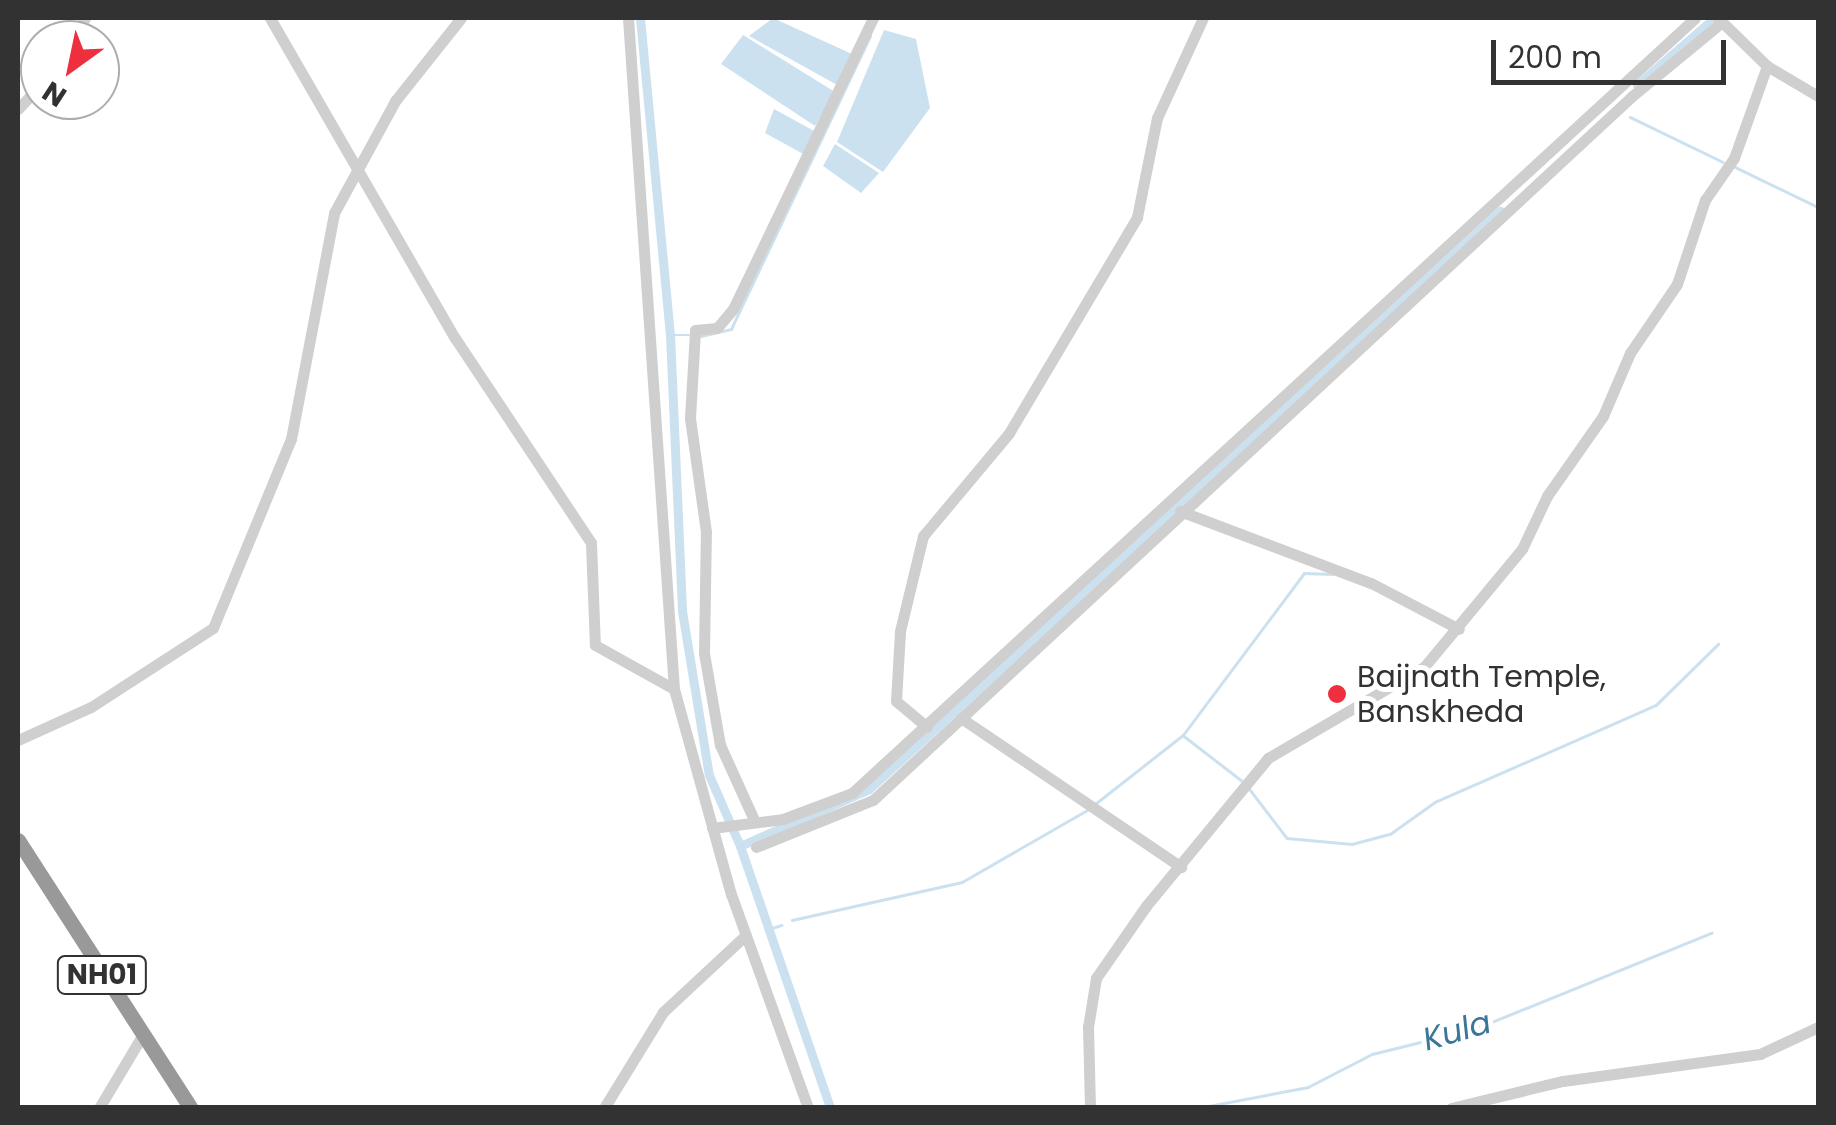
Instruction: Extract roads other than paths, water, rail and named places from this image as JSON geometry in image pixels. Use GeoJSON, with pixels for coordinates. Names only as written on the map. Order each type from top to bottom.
{"type":"FeatureCollection","features":[{"type":"Feature","properties":{"kind":"highway","name":"NH01"},"geometry":{"type":"LineString","coordinates":[[18,840],[191,1108]]}},
{"type":"Feature","properties":{"kind":"street"},"geometry":{"type":"LineString","coordinates":[[270,18],[355,174],[590,542],[596,646],[674,689]]}},
{"type":"Feature","properties":{"kind":"street"},"geometry":{"type":"LineString","coordinates":[[18,740],[91,707],[212,628],[291,439],[320,266],[334,213],[395,101],[461,18]]}},
{"type":"Feature","properties":{"kind":"street"},"geometry":{"type":"LineString","coordinates":[[628,18],[674,689],[718,827],[746,936],[808,1108]]}},
{"type":"Feature","properties":{"kind":"street"},"geometry":{"type":"LineString","coordinates":[[755,822],[720,744],[704,652],[706,532],[690,418],[695,330],[717,328],[733,309],[872,18]]}},
{"type":"Feature","properties":{"kind":"street"},"geometry":{"type":"LineString","coordinates":[[927,728],[896,701],[900,631],[923,536],[1009,432],[1137,217],[1157,118],[1203,18]]}},
{"type":"Feature","properties":{"kind":"street"},"geometry":{"type":"LineString","coordinates":[[718,827],[739,821],[755,822],[852,793],[1695,18]]}},
{"type":"Feature","properties":{"kind":"street"},"geometry":{"type":"LineString","coordinates":[[756,846],[872,800],[1180,511],[1720,20],[1767,66],[1818,96]]}},
{"type":"Feature","properties":{"kind":"street"},"geometry":{"type":"LineString","coordinates":[[1090,1108],[1090,988],[1268,758],[1316,725],[1401,685],[1459,628],[1522,548],[1548,496],[1602,416],[1623,367],[1677,284],[1704,200],[1734,158],[1767,66]]}},
{"type":"Feature","properties":{"kind":"street"},"geometry":{"type":"LineString","coordinates":[[1180,511],[1372,582],[1459,628]]}},
{"type":"Feature","properties":{"kind":"street"},"geometry":{"type":"LineString","coordinates":[[961,718],[1181,866]]}},
{"type":"Feature","properties":{"kind":"street"},"geometry":{"type":"LineString","coordinates":[[604,1108],[663,1012],[746,936]]}},
{"type":"Feature","properties":{"kind":"street"},"geometry":{"type":"LineString","coordinates":[[1451,1108],[1562,1081],[1760,1054],[1818,1028]]}},
{"type":"Feature","properties":{"kind":"street"},"geometry":{"type":"LineString","coordinates":[[99,1108],[142,1036]]}},
{"type":"Feature","properties":{"kind":"water"},"geometry":{"type":"Polygon","coordinates":[[[773,18],[852,54],[839,86],[749,36],[773,18]]]}},
{"type":"Feature","properties":{"kind":"water"},"geometry":{"type":"Polygon","coordinates":[[[884,30],[916,39],[930,108],[883,172],[837,142],[884,30]]]}},
{"type":"Feature","properties":{"kind":"water"},"geometry":{"type":"Polygon","coordinates":[[[743,35],[835,92],[815,126],[721,64],[743,35]]]}},
{"type":"Feature","properties":{"kind":"water"},"geometry":{"type":"Polygon","coordinates":[[[774,109],[816,132],[805,155],[765,133],[774,109]]]}},
{"type":"Feature","properties":{"kind":"water"},"geometry":{"type":"Polygon","coordinates":[[[835,144],[879,173],[861,193],[823,166],[835,144]]]}},
{"type":"Feature","properties":{"kind":"waterway"},"geometry":{"type":"LineString","coordinates":[[640,18],[670,335],[682,611],[709,775],[740,846],[830,1108]]}},
{"type":"Feature","properties":{"kind":"waterway"},"geometry":{"type":"LineString","coordinates":[[1637,85],[1714,18]]}},
{"type":"Feature","properties":{"kind":"waterway"},"geometry":{"type":"LineString","coordinates":[[701,336],[731,329],[870,36]]}},
{"type":"Feature","properties":{"kind":"waterway"},"geometry":{"type":"LineString","coordinates":[[1630,117],[1723,162]]}},
{"type":"Feature","properties":{"kind":"waterway"},"geometry":{"type":"LineString","coordinates":[[1735,167],[1818,207]]}},
{"type":"Feature","properties":{"kind":"waterway"},"geometry":{"type":"LineString","coordinates":[[740,846],[869,789],[1500,211]]}},
{"type":"Feature","properties":{"kind":"waterway"},"geometry":{"type":"LineString","coordinates":[[670,335],[689,335]]}},
{"type":"Feature","properties":{"kind":"waterway"},"geometry":{"type":"LineString","coordinates":[[1095,804],[1183,735],[1304,573],[1332,574]]}},
{"type":"Feature","properties":{"kind":"waterway"},"geometry":{"type":"LineString","coordinates":[[1248,787],[1287,838],[1352,844],[1390,834],[1435,802],[1656,705],[1718,644]]}},
{"type":"Feature","properties":{"kind":"waterway"},"geometry":{"type":"LineString","coordinates":[[1184,736],[1241,780]]}},
{"type":"Feature","properties":{"kind":"waterway"},"geometry":{"type":"LineString","coordinates":[[792,920],[962,882],[1089,809]]}},
{"type":"Feature","properties":{"kind":"waterway"},"geometry":{"type":"LineString","coordinates":[[769,929],[781,925]]}},
{"type":"Feature","properties":{"kind":"waterway","name":"Kula"},"geometry":{"type":"LineString","coordinates":[[1198,1108],[1308,1087],[1372,1054],[1477,1028],[1711,933]]}},
{"type":"Feature","properties":{"kind":"place","name":"Baijnath Temple, Banskheda"},"geometry":{"type":"Point","coordinates":[1337,694]}}]}
